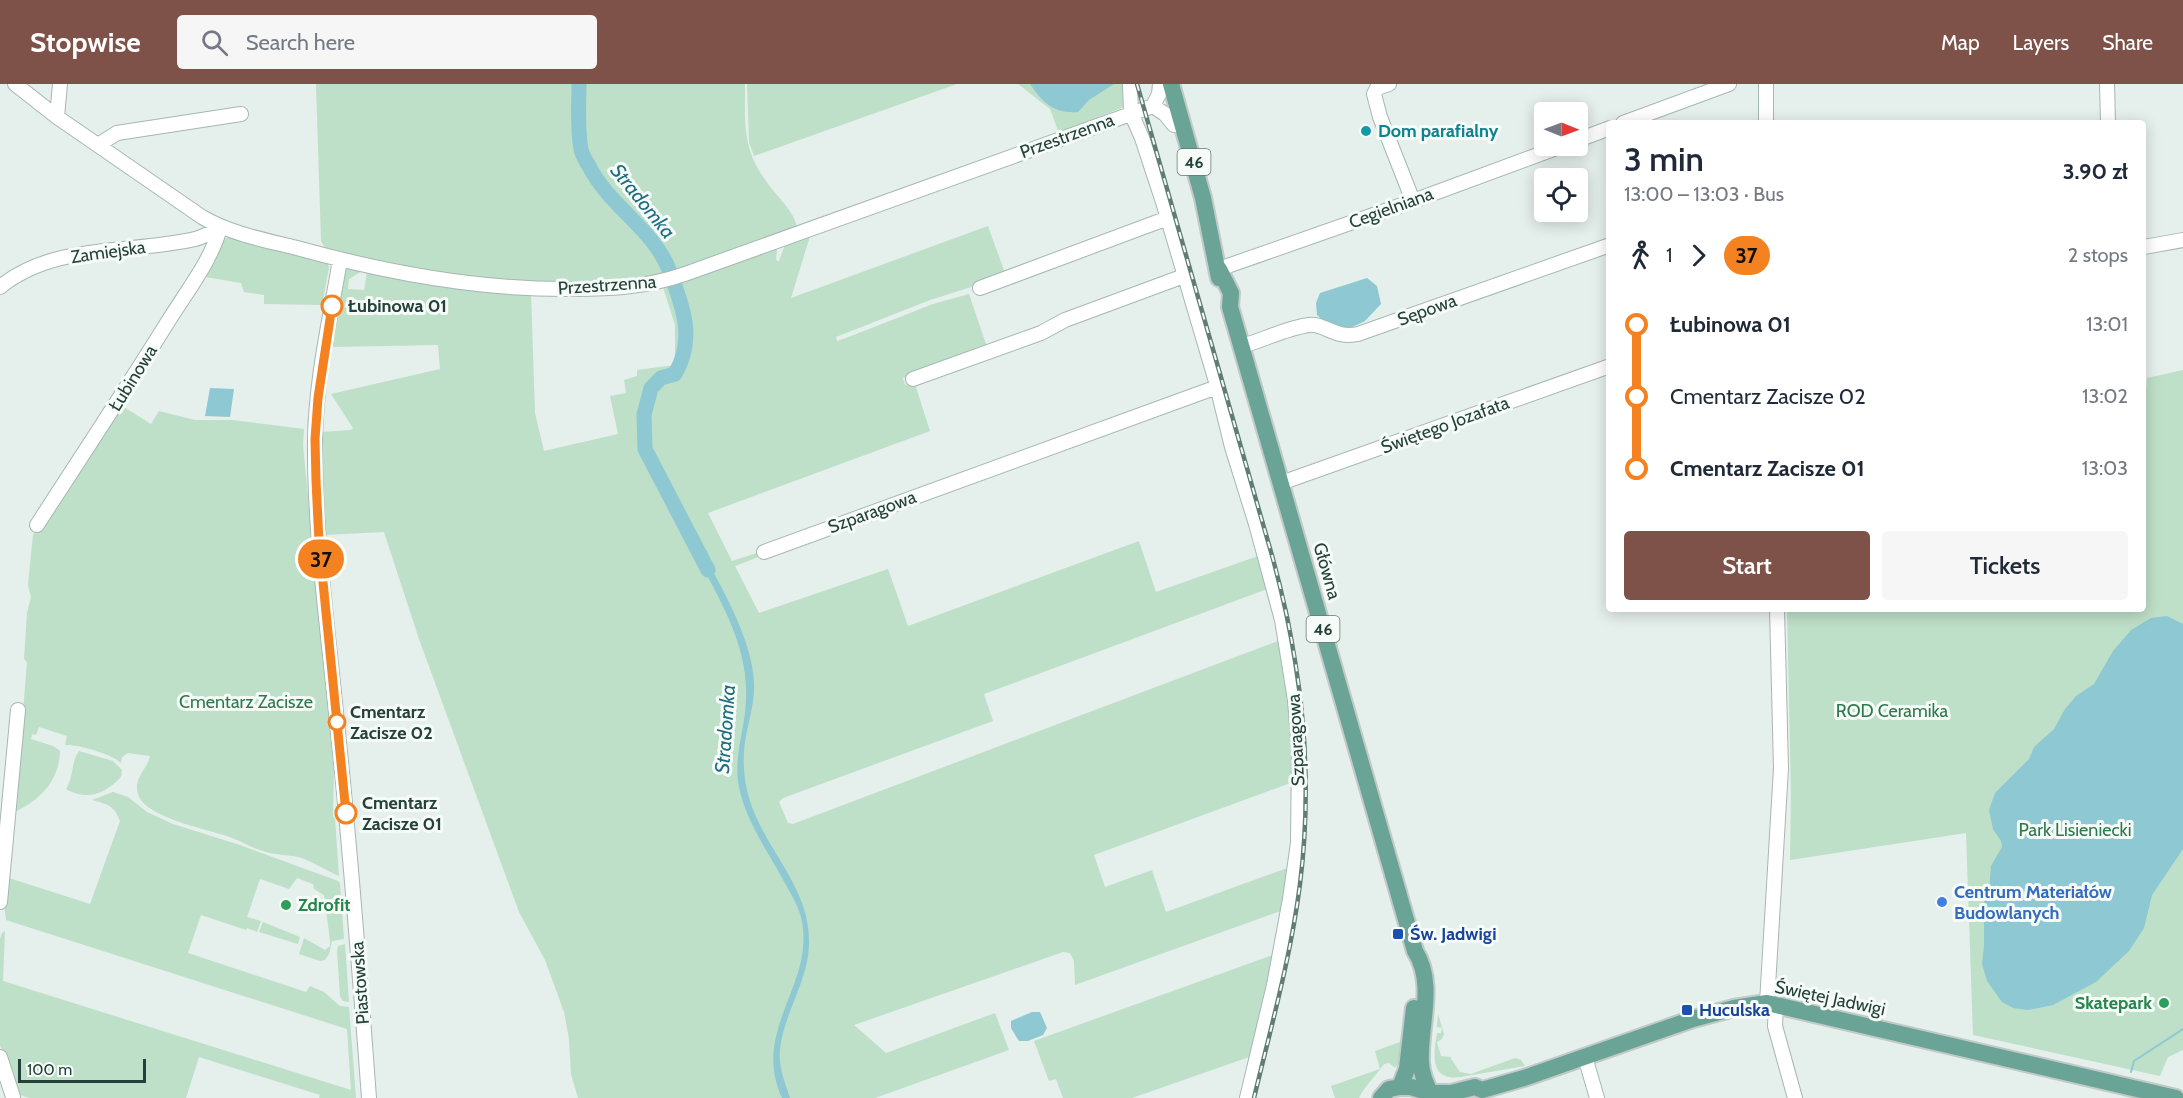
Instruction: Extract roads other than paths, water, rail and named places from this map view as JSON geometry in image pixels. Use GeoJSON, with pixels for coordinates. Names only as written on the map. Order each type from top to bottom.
{"type":"FeatureCollection","features":[{"type":"Feature","properties":{"kind":"main road","name":"Główna"},"geometry":{"type":"LineString","coordinates":[[1161,84],[1196,202],[1219,269],[1231,293],[1230,307],[1415,951],[1421,960],[1425,994],[1421,1067],[1431,1095]]}},
{"type":"Feature","properties":{"kind":"main road","name":"Główna"},"geometry":{"type":"LineString","coordinates":[[1171,84],[1203,198],[1211,241]]}},
{"type":"Feature","properties":{"kind":"main road","name":"Główna"},"geometry":{"type":"LineString","coordinates":[[1400,1087],[1407,1069],[1413,1017],[1412,962],[1415,951]]}},
{"type":"Feature","properties":{"kind":"main road","name":"Świętej Jadwigi"},"geometry":{"type":"LineString","coordinates":[[1400,1087],[1411,1087],[1431,1095],[1475,1087],[1478,1094],[1693,1019],[1734,1008],[1772,1004],[2176,1098]]}},
{"type":"Feature","properties":{"kind":"main road"},"geometry":{"type":"LineString","coordinates":[[1381,1098],[1389,1089],[1400,1087]]}},
{"type":"Feature","properties":{"kind":"street","name":"Przestrzenna"},"geometry":{"type":"LineString","coordinates":[[15,84],[98,146],[220,228],[340,260],[468,284],[515,289],[599,289],[658,283],[1153,106]]}},
{"type":"Feature","properties":{"kind":"street"},"geometry":{"type":"LineString","coordinates":[[57,117],[60,84]]}},
{"type":"Feature","properties":{"kind":"street"},"geometry":{"type":"LineString","coordinates":[[1130,84],[1131,112]]}},
{"type":"Feature","properties":{"kind":"street"},"geometry":{"type":"LineString","coordinates":[[1161,84],[1153,106],[1165,114],[1174,125]]}},
{"type":"Feature","properties":{"kind":"street"},"geometry":{"type":"LineString","coordinates":[[1389,84],[1377,88],[1374,94],[1380,117],[1413,201]]}},
{"type":"Feature","properties":{"kind":"street"},"geometry":{"type":"LineString","coordinates":[[1631,120],[1729,84]]}},
{"type":"Feature","properties":{"kind":"street"},"geometry":{"type":"LineString","coordinates":[[1766,84],[1766,120]]}},
{"type":"Feature","properties":{"kind":"street"},"geometry":{"type":"LineString","coordinates":[[2107,84],[2108,120]]}},
{"type":"Feature","properties":{"kind":"street","name":"Szparagowa"},"geometry":{"type":"LineString","coordinates":[[1131,112],[1142,138],[1168,218],[1256,524],[1282,620],[1298,725],[1298,843],[1275,975],[1247,1098]]}},
{"type":"Feature","properties":{"kind":"street"},"geometry":{"type":"LineString","coordinates":[[98,146],[117,133],[241,114]]}},
{"type":"Feature","properties":{"kind":"street"},"geometry":{"type":"LineString","coordinates":[[1588,136],[1606,130]]}},
{"type":"Feature","properties":{"kind":"street","name":"Cegielniana"},"geometry":{"type":"LineString","coordinates":[[1219,269],[1535,156]]}},
{"type":"Feature","properties":{"kind":"street"},"geometry":{"type":"LineString","coordinates":[[980,288],[1168,218]]}},
{"type":"Feature","properties":{"kind":"street","name":"Zamiejska"},"geometry":{"type":"LineString","coordinates":[[0,287],[14,276],[39,264],[69,256],[197,239],[220,228]]}},
{"type":"Feature","properties":{"kind":"street","name":"Łubinowa"},"geometry":{"type":"LineString","coordinates":[[37,525],[164,328],[206,259],[220,228]]}},
{"type":"Feature","properties":{"kind":"street"},"geometry":{"type":"LineString","coordinates":[[2146,247],[2183,240]]}},
{"type":"Feature","properties":{"kind":"street","name":"Sępowa"},"geometry":{"type":"LineString","coordinates":[[1242,346],[1310,325],[1338,334],[1350,336],[1359,334],[1606,246]]}},
{"type":"Feature","properties":{"kind":"street","name":"Piastowska"},"geometry":{"type":"LineString","coordinates":[[340,260],[318,398],[315,439],[316,481],[319,542],[351,859],[369,1098]]}},
{"type":"Feature","properties":{"kind":"street"},"geometry":{"type":"LineString","coordinates":[[913,379],[1041,333],[1065,320],[1184,276]]}},
{"type":"Feature","properties":{"kind":"street","name":"Świętego Jozafata"},"geometry":{"type":"LineString","coordinates":[[1281,483],[1606,367]]}},
{"type":"Feature","properties":{"kind":"street","name":"Szparagowa"},"geometry":{"type":"LineString","coordinates":[[764,552],[1217,387]]}},
{"type":"Feature","properties":{"kind":"street"},"geometry":{"type":"LineString","coordinates":[[1777,612],[1781,768],[1772,1004],[1775,1026],[1795,1098]]}},
{"type":"Feature","properties":{"kind":"street"},"geometry":{"type":"LineString","coordinates":[[0,902],[18,710]]}},
{"type":"Feature","properties":{"kind":"street"},"geometry":{"type":"LineString","coordinates":[[0,1057],[10,1096]]}},
{"type":"Feature","properties":{"kind":"street"},"geometry":{"type":"LineString","coordinates":[[1585,1057],[1597,1098]]}},
{"type":"Feature","properties":{"kind":"water"},"geometry":{"type":"Polygon","coordinates":[[[1030,84],[1114,84],[1089,100],[1078,112],[1070,112],[1050,106],[1030,84]]]}},
{"type":"Feature","properties":{"kind":"water"},"geometry":{"type":"Polygon","coordinates":[[[1367,278],[1377,286],[1381,304],[1365,321],[1346,330],[1327,324],[1317,315],[1316,303],[1320,293],[1367,278]]]}},
{"type":"Feature","properties":{"kind":"water"},"geometry":{"type":"Polygon","coordinates":[[[210,388],[234,389],[230,417],[205,416],[210,388]]]}},
{"type":"Feature","properties":{"kind":"water"},"geometry":{"type":"Polygon","coordinates":[[[701,550],[735,614],[752,667],[753,698],[744,758],[745,781],[751,804],[795,887],[807,921],[808,954],[801,982],[782,1035],[780,1049],[781,1068],[790,1098],[782,1098],[774,1074],[774,1051],[778,1029],[800,967],[803,945],[802,922],[800,912],[759,837],[742,800],[737,765],[746,701],[743,661],[723,606],[695,553],[701,550]]]}},
{"type":"Feature","properties":{"kind":"water"},"geometry":{"type":"Polygon","coordinates":[[[2167,616],[2183,624],[2183,849],[2152,895],[2144,928],[2129,951],[2096,982],[2053,1005],[2028,1010],[2013,1008],[2002,1002],[1987,981],[1982,964],[1984,902],[1989,891],[1991,866],[2002,847],[1993,829],[1989,810],[1995,793],[2029,759],[2034,747],[2054,729],[2065,709],[2076,696],[2094,684],[2113,651],[2131,630],[2151,618],[2167,616]]]}},
{"type":"Feature","properties":{"kind":"water"},"geometry":{"type":"Polygon","coordinates":[[[1032,1012],[1040,1012],[1047,1028],[1043,1035],[1028,1041],[1019,1041],[1011,1028],[1011,1021],[1032,1012]]]}},
{"type":"Feature","properties":{"kind":"waterway","name":"Stradomka"},"geometry":{"type":"LineString","coordinates":[[579,84],[578,116],[583,156],[608,194],[654,243],[670,272]]}},
{"type":"Feature","properties":{"kind":"waterway","name":"Stradomka"},"geometry":{"type":"LineString","coordinates":[[672,278],[684,315],[686,338],[681,362],[675,374],[661,378],[651,388],[644,415],[645,449],[708,570]]}},
{"type":"Feature","properties":{"kind":"waterway"},"geometry":{"type":"LineString","coordinates":[[2131,1072],[2134,1061],[2183,1029]]}},
{"type":"Feature","properties":{"kind":"railway"},"geometry":{"type":"LineString","coordinates":[[1137,84],[1273,559],[1291,639],[1303,720],[1306,801],[1300,884],[1286,965],[1254,1098]]}},
{"type":"Feature","properties":{"kind":"place","name":"Dom parafialny"},"geometry":{"type":"Point","coordinates":[1366,131]}},
{"type":"Feature","properties":{"kind":"place","name":"Łubinowa 01"},"geometry":{"type":"Point","coordinates":[332,306]}},
{"type":"Feature","properties":{"kind":"place","name":"Cmentarz Zacisze 02"},"geometry":{"type":"Point","coordinates":[337,722]}},
{"type":"Feature","properties":{"kind":"place","name":"Cmentarz Zacisze 01"},"geometry":{"type":"Point","coordinates":[346,813]}},
{"type":"Feature","properties":{"kind":"place","name":"Centrum Materiałów Budowlanych"},"geometry":{"type":"Point","coordinates":[1942,902]}},
{"type":"Feature","properties":{"kind":"place","name":"Zdrofit"},"geometry":{"type":"Point","coordinates":[286,905]}},
{"type":"Feature","properties":{"kind":"place","name":"Św. Jadwigi"},"geometry":{"type":"Point","coordinates":[1398,934]}},
{"type":"Feature","properties":{"kind":"place","name":"Skatepark"},"geometry":{"type":"Point","coordinates":[2164,1003]}},
{"type":"Feature","properties":{"kind":"place","name":"Huculska"},"geometry":{"type":"Point","coordinates":[1687,1010]}},
{"type":"Feature","properties":{"kind":"park label","name":"Cmentarz Zacisze"},"geometry":{"type":"Point","coordinates":[246,702]}},
{"type":"Feature","properties":{"kind":"park label","name":"ROD Ceramika"},"geometry":{"type":"Point","coordinates":[1892,711]}},
{"type":"Feature","properties":{"kind":"park label","name":"Park Lisieniecki"},"geometry":{"type":"Point","coordinates":[2075,830]}}]}
